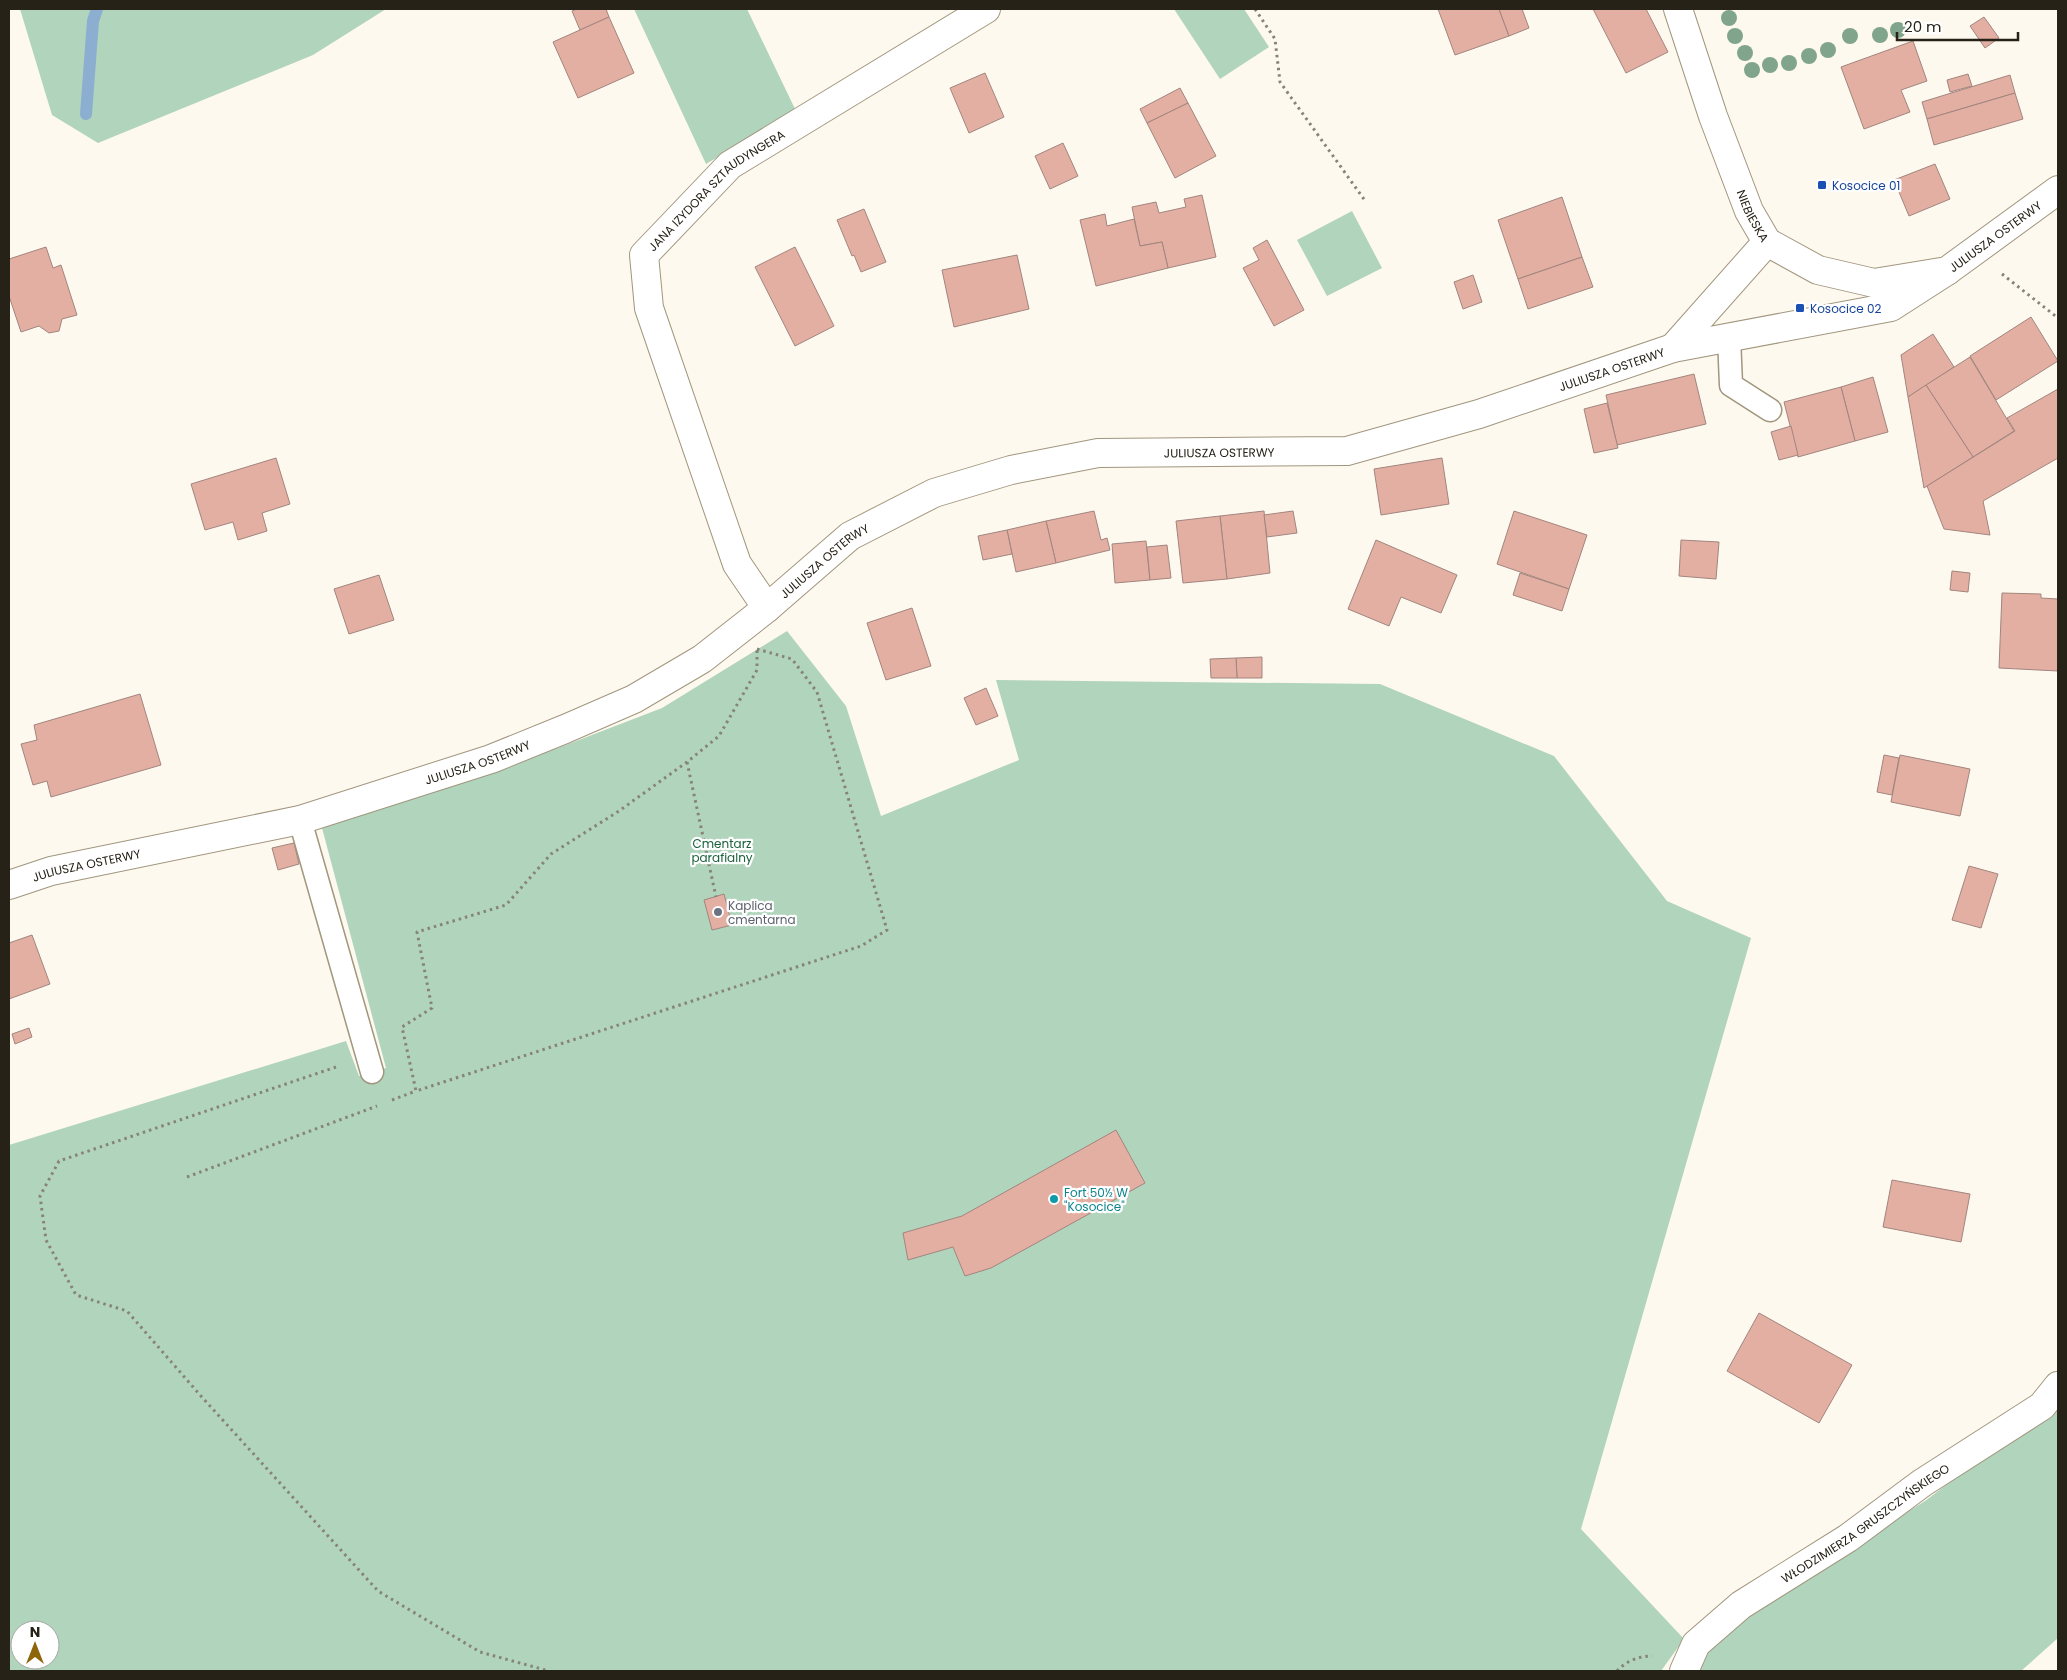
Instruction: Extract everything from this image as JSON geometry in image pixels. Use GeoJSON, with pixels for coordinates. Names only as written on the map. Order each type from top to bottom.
{"type":"FeatureCollection","features":[{"type":"Feature","properties":{"kind":"street","name":"JANA IZYDORA SZTAUDYNGERA"},"geometry":{"type":"LineString","coordinates":[[767,608],[737,564],[650,308],[644,255],[730,165],[986,9]]}},
{"type":"Feature","properties":{"kind":"street","name":"NIEBIESKA"},"geometry":{"type":"LineString","coordinates":[[1678,9],[1713,116],[1749,212],[1767,242],[1818,270],[1874,283],[1947,271]]}},
{"type":"Feature","properties":{"kind":"street","name":"JULIUSZA OSTERWY"},"geometry":{"type":"LineString","coordinates":[[9,885],[51,871],[300,820],[491,759],[634,699],[702,659],[767,608],[850,536],[934,493],[1011,470],[1098,453],[1347,451],[1479,414],[1672,348],[1891,307],[1947,271],[2058,190]]}},
{"type":"Feature","properties":{"kind":"street","name":"JULIUSZA OSTERWY"},"geometry":{"type":"LineString","coordinates":[[1672,348],[1767,242]]}},
{"type":"Feature","properties":{"kind":"street","name":"WŁODZIMIERZA GRUSZCZYŃSKIEGO"},"geometry":{"type":"LineString","coordinates":[[1684,1671],[1696,1644],[1741,1605],[1848,1538],[1922,1483],[2042,1406],[2058,1386]]}},
{"type":"Feature","properties":{"kind":"lane"},"geometry":{"type":"LineString","coordinates":[[1729,337],[1731,385],[1770,410]]}},
{"type":"Feature","properties":{"kind":"lane"},"geometry":{"type":"LineString","coordinates":[[300,820],[370,1064]]}},
{"type":"Feature","properties":{"kind":"path"},"geometry":{"type":"LineString","coordinates":[[1255,9],[1275,39],[1280,82],[1366,202]]}},
{"type":"Feature","properties":{"kind":"path"},"geometry":{"type":"LineString","coordinates":[[2033,297],[2058,318]]}},
{"type":"Feature","properties":{"kind":"path"},"geometry":{"type":"LineString","coordinates":[[188,1177],[416,1091],[861,946],[887,930],[817,692],[792,659],[757,649],[757,670],[718,736],[687,762],[619,811],[551,854],[506,905],[417,932],[432,1008],[402,1026],[416,1091]]}},
{"type":"Feature","properties":{"kind":"path"},"geometry":{"type":"LineString","coordinates":[[687,762],[716,896]]}},
{"type":"Feature","properties":{"kind":"path"},"geometry":{"type":"LineString","coordinates":[[382,1104],[370,1064],[59,1160],[40,1196],[46,1240],[76,1295],[127,1311],[200,1395],[378,1591],[480,1652],[549,1671]]}},
{"type":"Feature","properties":{"kind":"green space"},"geometry":{"type":"Polygon","coordinates":[[[20,9],[386,9],[313,55],[98,143],[52,115],[20,9]]]}},
{"type":"Feature","properties":{"kind":"green space"},"geometry":{"type":"Polygon","coordinates":[[[634,9],[747,9],[796,111],[706,164],[634,9]]]}},
{"type":"Feature","properties":{"kind":"green space"},"geometry":{"type":"Polygon","coordinates":[[[1174,9],[1244,9],[1269,47],[1220,79],[1174,9]]]}},
{"type":"Feature","properties":{"kind":"green space"},"geometry":{"type":"Polygon","coordinates":[[[1352,211],[1382,268],[1327,296],[1297,240],[1352,211]]]}},
{"type":"Feature","properties":{"kind":"green space","name":"Cmentarz parafialny"},"geometry":{"type":"Polygon","coordinates":[[[787,631],[846,706],[881,816],[1019,760],[996,680],[1380,684],[1554,756],[1667,901],[1751,938],[1581,1529],[1684,1639],[1661,1671],[9,1671],[9,1145],[346,1041],[359,1076],[386,1068],[322,828],[558,748],[662,708],[787,631]]]}},
{"type":"Feature","properties":{"kind":"green space"},"geometry":{"type":"Polygon","coordinates":[[[2058,1400],[2058,1638],[2021,1671],[1698,1671],[1717,1637],[1739,1617],[1925,1501],[2058,1400]]]}},
{"type":"Feature","properties":{"kind":"building"},"geometry":{"type":"Polygon","coordinates":[[[577,9],[606,9],[609,17],[580,30],[572,11],[577,9]]]}},
{"type":"Feature","properties":{"kind":"building"},"geometry":{"type":"Polygon","coordinates":[[[1438,9],[1499,9],[1509,36],[1455,55],[1438,9]]]}},
{"type":"Feature","properties":{"kind":"building"},"geometry":{"type":"Polygon","coordinates":[[[1499,9],[1522,9],[1529,28],[1509,36],[1499,9]]]}},
{"type":"Feature","properties":{"kind":"building"},"geometry":{"type":"Polygon","coordinates":[[[1593,9],[1646,9],[1668,52],[1626,73],[1593,9]]]}},
{"type":"Feature","properties":{"kind":"building"},"geometry":{"type":"Polygon","coordinates":[[[609,17],[634,73],[578,98],[553,42],[609,17]]]}},
{"type":"Feature","properties":{"kind":"building"},"geometry":{"type":"Polygon","coordinates":[[[1984,17],[1999,38],[1985,48],[1970,26],[1984,17]]]}},
{"type":"Feature","properties":{"kind":"building"},"geometry":{"type":"Polygon","coordinates":[[[1913,41],[1927,81],[1901,90],[1910,112],[1864,129],[1841,67],[1913,41]]]}},
{"type":"Feature","properties":{"kind":"building"},"geometry":{"type":"Polygon","coordinates":[[[985,73],[1004,117],[969,133],[950,88],[985,73]]]}},
{"type":"Feature","properties":{"kind":"building"},"geometry":{"type":"Polygon","coordinates":[[[1968,74],[1972,86],[1950,92],[1947,80],[1968,74]]]}},
{"type":"Feature","properties":{"kind":"building"},"geometry":{"type":"Polygon","coordinates":[[[2010,75],[2015,93],[1927,119],[1922,102],[2010,75]]]}},
{"type":"Feature","properties":{"kind":"building"},"geometry":{"type":"Polygon","coordinates":[[[1180,88],[1188,103],[1147,123],[1140,109],[1180,88]]]}},
{"type":"Feature","properties":{"kind":"building"},"geometry":{"type":"Polygon","coordinates":[[[2015,93],[2023,119],[1934,145],[1927,119],[2015,93]]]}},
{"type":"Feature","properties":{"kind":"building"},"geometry":{"type":"Polygon","coordinates":[[[1188,103],[1216,156],[1175,178],[1147,123],[1188,103]]]}},
{"type":"Feature","properties":{"kind":"building"},"geometry":{"type":"Polygon","coordinates":[[[1063,143],[1078,176],[1050,189],[1035,156],[1063,143]]]}},
{"type":"Feature","properties":{"kind":"building"},"geometry":{"type":"Polygon","coordinates":[[[1935,164],[1950,199],[1909,216],[1894,180],[1935,164]]]}},
{"type":"Feature","properties":{"kind":"building"},"geometry":{"type":"Polygon","coordinates":[[[1202,195],[1216,257],[1168,268],[1162,242],[1140,246],[1132,207],[1156,202],[1159,213],[1186,207],[1184,199],[1202,195]]]}},
{"type":"Feature","properties":{"kind":"building"},"geometry":{"type":"Polygon","coordinates":[[[1562,197],[1582,257],[1518,279],[1498,220],[1562,197]]]}},
{"type":"Feature","properties":{"kind":"building"},"geometry":{"type":"Polygon","coordinates":[[[864,209],[886,262],[861,272],[837,220],[864,209]]]}},
{"type":"Feature","properties":{"kind":"building"},"geometry":{"type":"Polygon","coordinates":[[[1105,214],[1107,226],[1134,219],[1140,246],[1162,242],[1168,268],[1096,286],[1080,220],[1105,214]]]}},
{"type":"Feature","properties":{"kind":"building"},"geometry":{"type":"Polygon","coordinates":[[[1267,240],[1304,310],[1274,326],[1243,268],[1259,260],[1253,248],[1267,240]]]}},
{"type":"Feature","properties":{"kind":"building"},"geometry":{"type":"Polygon","coordinates":[[[46,247],[53,268],[61,265],[77,315],[62,319],[59,331],[49,333],[39,326],[21,332],[9,296],[9,259],[46,247]]]}},
{"type":"Feature","properties":{"kind":"building"},"geometry":{"type":"Polygon","coordinates":[[[795,247],[834,326],[795,346],[755,267],[795,247]]]}},
{"type":"Feature","properties":{"kind":"building"},"geometry":{"type":"Polygon","coordinates":[[[1017,255],[1029,309],[954,327],[942,270],[1017,255]]]}},
{"type":"Feature","properties":{"kind":"building"},"geometry":{"type":"Polygon","coordinates":[[[1582,257],[1593,287],[1528,309],[1518,279],[1582,257]]]}},
{"type":"Feature","properties":{"kind":"building"},"geometry":{"type":"Polygon","coordinates":[[[1473,275],[1482,302],[1463,309],[1454,282],[1473,275]]]}},
{"type":"Feature","properties":{"kind":"building"},"geometry":{"type":"Polygon","coordinates":[[[2031,317],[2058,361],[1996,400],[1970,356],[2031,317]]]}},
{"type":"Feature","properties":{"kind":"building"},"geometry":{"type":"Polygon","coordinates":[[[1933,334],[1954,367],[1908,397],[1901,355],[1933,334]]]}},
{"type":"Feature","properties":{"kind":"building"},"geometry":{"type":"Polygon","coordinates":[[[1970,357],[2014,431],[1973,457],[1926,385],[1970,357]]]}},
{"type":"Feature","properties":{"kind":"building"},"geometry":{"type":"Polygon","coordinates":[[[1694,374],[1706,424],[1617,445],[1606,395],[1694,374]]]}},
{"type":"Feature","properties":{"kind":"building"},"geometry":{"type":"Polygon","coordinates":[[[1873,377],[1888,432],[1855,441],[1841,387],[1873,377]]]}},
{"type":"Feature","properties":{"kind":"building"},"geometry":{"type":"Polygon","coordinates":[[[1926,385],[1973,457],[1924,488],[1908,397],[1926,385]]]}},
{"type":"Feature","properties":{"kind":"building"},"geometry":{"type":"Polygon","coordinates":[[[1841,387],[1855,441],[1798,457],[1784,402],[1841,387]]]}},
{"type":"Feature","properties":{"kind":"building"},"geometry":{"type":"Polygon","coordinates":[[[2058,389],[2058,458],[1983,501],[1990,535],[1944,529],[1927,486],[2015,431],[2007,418],[2058,389]]]}},
{"type":"Feature","properties":{"kind":"building"},"geometry":{"type":"Polygon","coordinates":[[[1607,403],[1618,448],[1594,453],[1584,409],[1607,403]]]}},
{"type":"Feature","properties":{"kind":"building"},"geometry":{"type":"Polygon","coordinates":[[[1791,426],[1798,455],[1779,460],[1771,432],[1791,426]]]}},
{"type":"Feature","properties":{"kind":"building"},"geometry":{"type":"Polygon","coordinates":[[[276,458],[290,504],[262,513],[267,531],[238,540],[233,522],[205,530],[191,484],[276,458]]]}},
{"type":"Feature","properties":{"kind":"building"},"geometry":{"type":"Polygon","coordinates":[[[1442,458],[1449,504],[1381,515],[1374,469],[1442,458]]]}},
{"type":"Feature","properties":{"kind":"building"},"geometry":{"type":"Polygon","coordinates":[[[1094,511],[1101,540],[1107,538],[1110,550],[1056,563],[1046,521],[1094,511]]]}},
{"type":"Feature","properties":{"kind":"building"},"geometry":{"type":"Polygon","coordinates":[[[1264,511],[1270,573],[1227,579],[1220,516],[1264,511]]]}},
{"type":"Feature","properties":{"kind":"building"},"geometry":{"type":"Polygon","coordinates":[[[1293,511],[1297,533],[1267,537],[1264,515],[1293,511]]]}},
{"type":"Feature","properties":{"kind":"building"},"geometry":{"type":"Polygon","coordinates":[[[1514,511],[1587,535],[1569,589],[1497,564],[1514,511]]]}},
{"type":"Feature","properties":{"kind":"building"},"geometry":{"type":"Polygon","coordinates":[[[1220,516],[1227,579],[1183,583],[1176,521],[1220,516]]]}},
{"type":"Feature","properties":{"kind":"building"},"geometry":{"type":"Polygon","coordinates":[[[1046,521],[1056,563],[1016,572],[1007,530],[1046,521]]]}},
{"type":"Feature","properties":{"kind":"building"},"geometry":{"type":"Polygon","coordinates":[[[1007,530],[1012,554],[983,560],[978,536],[1007,530]]]}},
{"type":"Feature","properties":{"kind":"building"},"geometry":{"type":"Polygon","coordinates":[[[1376,540],[1457,575],[1441,613],[1401,597],[1389,626],[1348,609],[1376,540]]]}},
{"type":"Feature","properties":{"kind":"building"},"geometry":{"type":"Polygon","coordinates":[[[1681,540],[1719,542],[1716,579],[1679,576],[1681,540]]]}},
{"type":"Feature","properties":{"kind":"building"},"geometry":{"type":"Polygon","coordinates":[[[1146,541],[1150,580],[1115,583],[1112,544],[1146,541]]]}},
{"type":"Feature","properties":{"kind":"building"},"geometry":{"type":"Polygon","coordinates":[[[1167,545],[1171,578],[1150,580],[1147,547],[1167,545]]]}},
{"type":"Feature","properties":{"kind":"building"},"geometry":{"type":"Polygon","coordinates":[[[1952,571],[1970,573],[1968,592],[1950,590],[1952,571]]]}},
{"type":"Feature","properties":{"kind":"building"},"geometry":{"type":"Polygon","coordinates":[[[1520,573],[1569,589],[1562,611],[1513,595],[1520,573]]]}},
{"type":"Feature","properties":{"kind":"building"},"geometry":{"type":"Polygon","coordinates":[[[379,575],[394,620],[349,634],[334,589],[379,575]]]}},
{"type":"Feature","properties":{"kind":"building"},"geometry":{"type":"Polygon","coordinates":[[[2002,593],[2041,594],[2041,598],[2058,599],[2058,671],[1999,668],[2002,593]]]}},
{"type":"Feature","properties":{"kind":"building"},"geometry":{"type":"Polygon","coordinates":[[[912,608],[931,666],[886,680],[867,623],[912,608]]]}},
{"type":"Feature","properties":{"kind":"building"},"geometry":{"type":"Polygon","coordinates":[[[1262,657],[1262,678],[1237,678],[1236,658],[1262,657]]]}},
{"type":"Feature","properties":{"kind":"building"},"geometry":{"type":"Polygon","coordinates":[[[1236,658],[1237,678],[1211,678],[1210,659],[1236,658]]]}},
{"type":"Feature","properties":{"kind":"building"},"geometry":{"type":"Polygon","coordinates":[[[986,688],[998,716],[976,725],[964,698],[986,688]]]}},
{"type":"Feature","properties":{"kind":"building"},"geometry":{"type":"Polygon","coordinates":[[[140,694],[161,765],[51,797],[47,781],[33,785],[21,744],[37,740],[34,725],[140,694]]]}},
{"type":"Feature","properties":{"kind":"building"},"geometry":{"type":"Polygon","coordinates":[[[1884,755],[1899,758],[1892,795],[1877,792],[1884,755]]]}},
{"type":"Feature","properties":{"kind":"building"},"geometry":{"type":"Polygon","coordinates":[[[1900,755],[1970,769],[1960,816],[1891,802],[1900,755]]]}},
{"type":"Feature","properties":{"kind":"building"},"geometry":{"type":"Polygon","coordinates":[[[294,843],[299,864],[278,870],[272,848],[294,843]]]}},
{"type":"Feature","properties":{"kind":"building"},"geometry":{"type":"Polygon","coordinates":[[[1969,866],[1998,874],[1981,928],[1952,920],[1969,866]]]}},
{"type":"Feature","properties":{"kind":"building","name":"Kaplica cmentarna"},"geometry":{"type":"Polygon","coordinates":[[[724,894],[732,925],[712,930],[704,900],[724,894]]]}},
{"type":"Feature","properties":{"kind":"building"},"geometry":{"type":"Polygon","coordinates":[[[32,935],[50,984],[9,999],[9,943],[32,935]]]}},
{"type":"Feature","properties":{"kind":"building"},"geometry":{"type":"Polygon","coordinates":[[[29,1028],[32,1037],[15,1044],[12,1034],[29,1028]]]}},
{"type":"Feature","properties":{"kind":"building","name":"Fort 50½ W \"Kosocice\""},"geometry":{"type":"Polygon","coordinates":[[[1116,1130],[1145,1183],[991,1268],[965,1276],[953,1247],[908,1260],[903,1233],[962,1216],[1116,1130]]]}},
{"type":"Feature","properties":{"kind":"building"},"geometry":{"type":"Polygon","coordinates":[[[1892,1180],[1970,1194],[1961,1242],[1883,1227],[1892,1180]]]}},
{"type":"Feature","properties":{"kind":"building"},"geometry":{"type":"Polygon","coordinates":[[[1759,1313],[1852,1365],[1819,1423],[1727,1371],[1759,1313]]]}},
{"type":"Feature","properties":{"kind":"waterway"},"geometry":{"type":"LineString","coordinates":[[86,114],[93,21],[97,9]]}},
{"type":"Feature","properties":{"kind":"place","name":"Kosocice 01"},"geometry":{"type":"Point","coordinates":[1822,185]}},
{"type":"Feature","properties":{"kind":"place","name":"Kosocice 02"},"geometry":{"type":"Point","coordinates":[1800,308]}},
{"type":"Feature","properties":{"kind":"place","name":"Kaplica cmentarna"},"geometry":{"type":"Point","coordinates":[718,912]}},
{"type":"Feature","properties":{"kind":"place","name":"Fort 50½ W \"Kosocice\""},"geometry":{"type":"Point","coordinates":[1054,1199]}}]}
